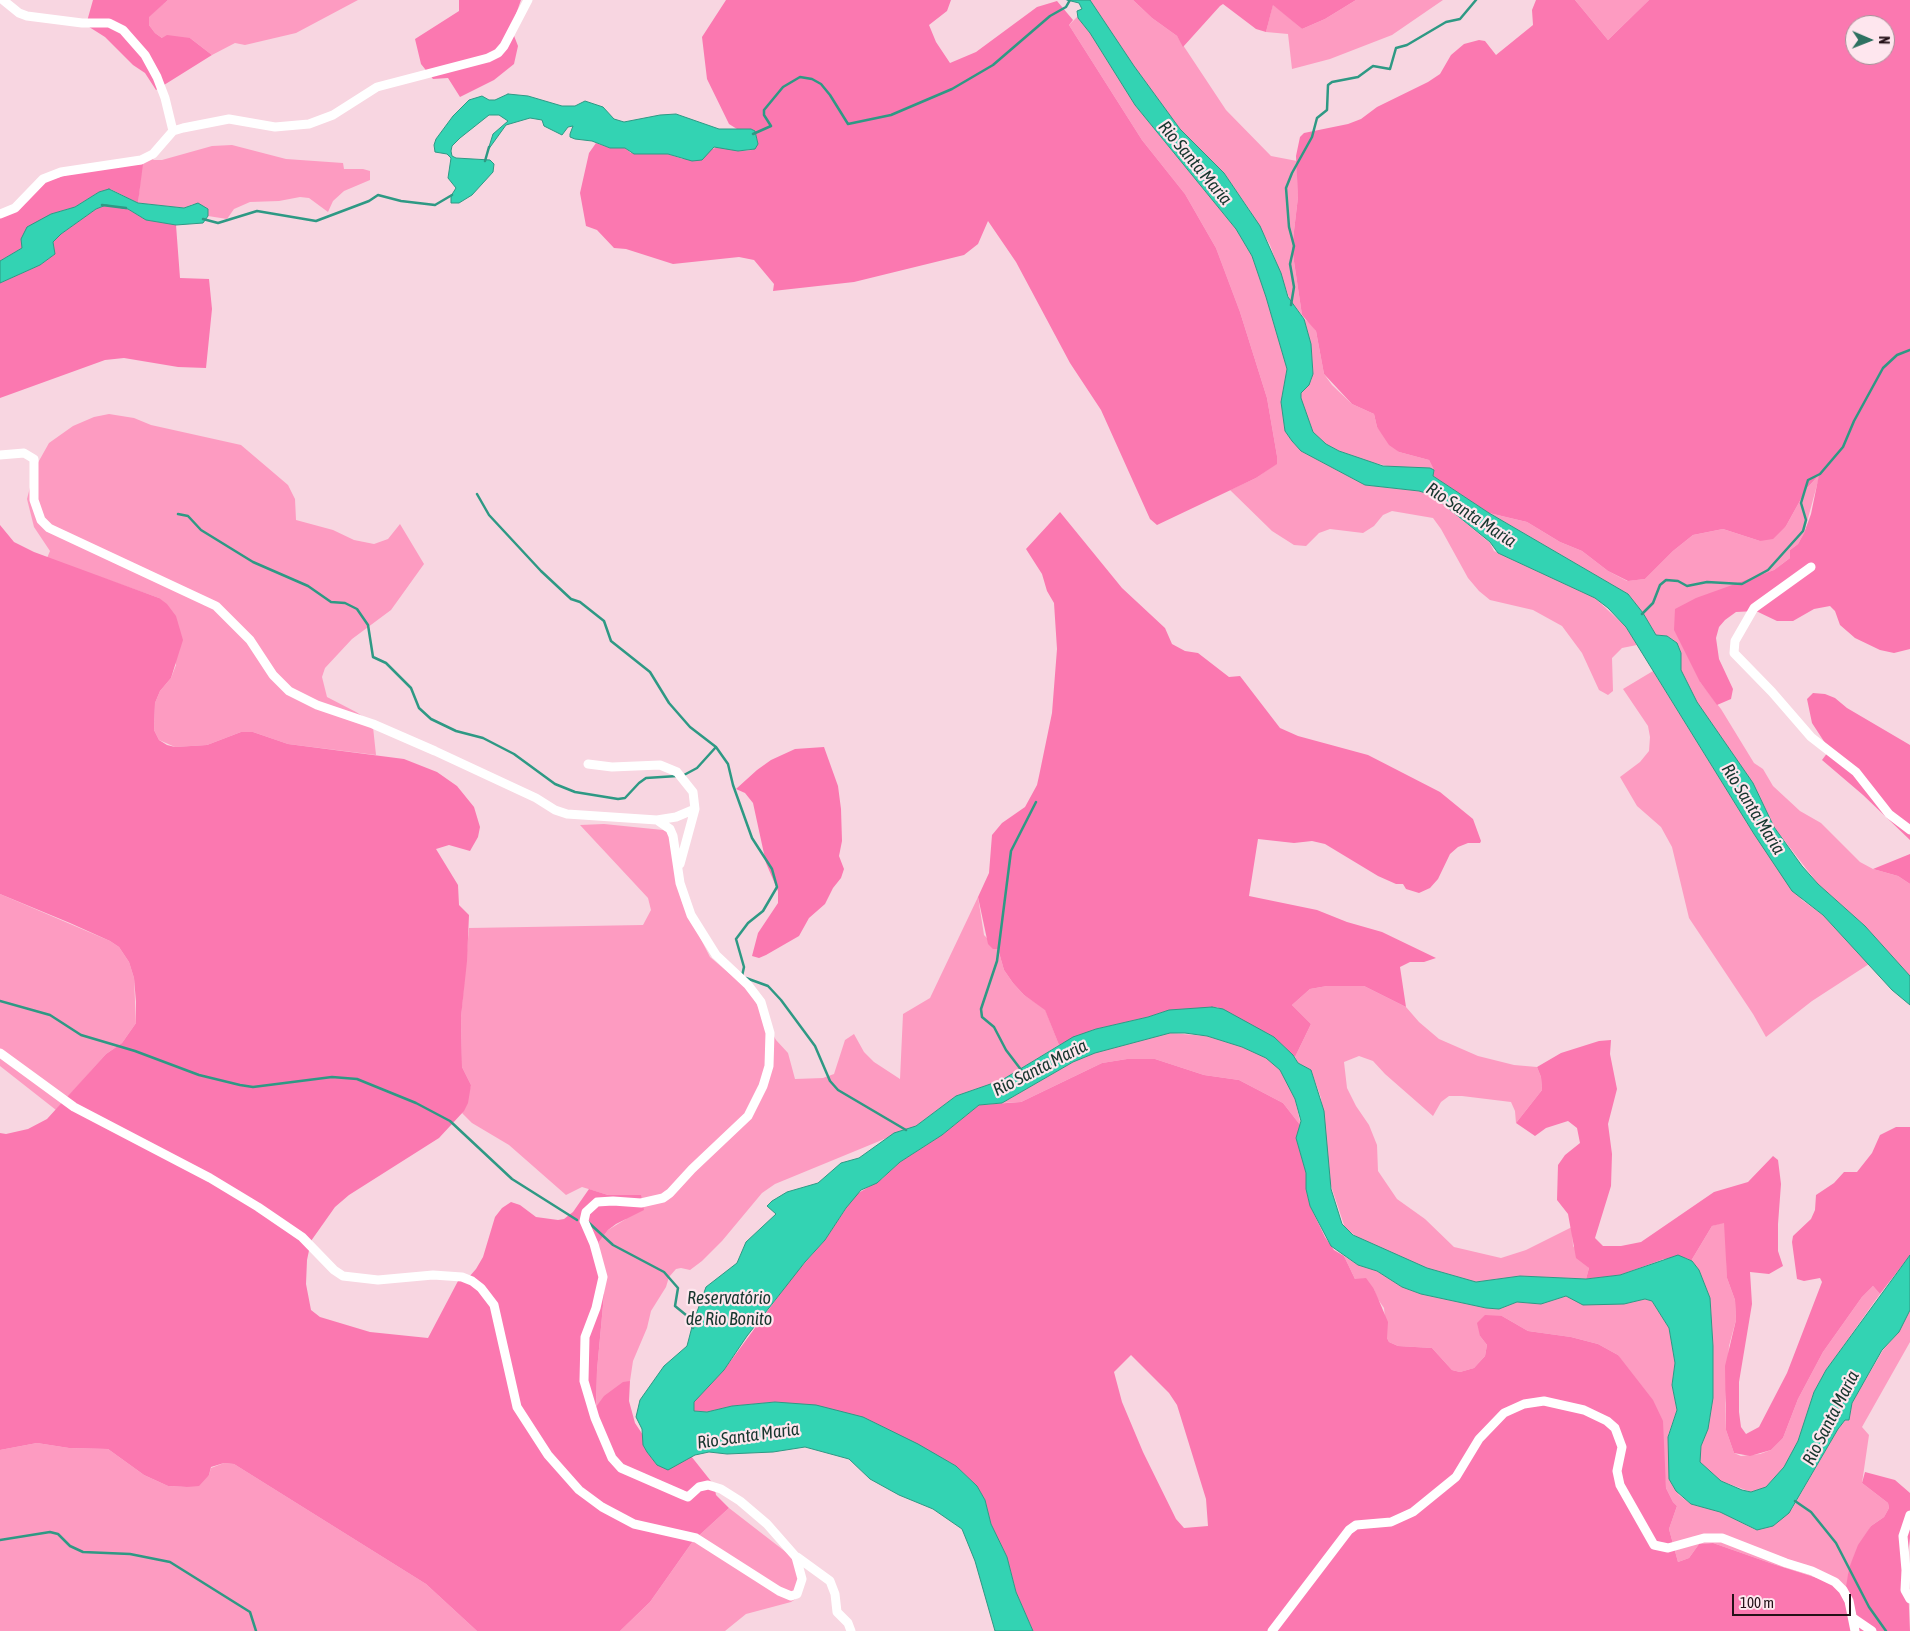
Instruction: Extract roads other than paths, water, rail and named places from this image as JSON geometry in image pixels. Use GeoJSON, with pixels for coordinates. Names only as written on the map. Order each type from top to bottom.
{"type":"FeatureCollection","features":[{"type":"Feature","properties":{"kind":"street"},"geometry":{"type":"LineString","coordinates":[[3,0],[18,13],[36,18],[116,25],[135,42],[154,72],[165,98],[173,132]]}},
{"type":"Feature","properties":{"kind":"street"},"geometry":{"type":"LineString","coordinates":[[0,214],[15,208],[43,179],[62,172],[141,160],[153,154],[173,132],[229,119],[284,128],[319,122],[377,87],[471,63],[498,53],[514,29],[528,0]]}},
{"type":"Feature","properties":{"kind":"street"},"geometry":{"type":"LineString","coordinates":[[0,455],[24,453],[34,459],[34,500],[41,520],[49,528],[216,606],[250,640],[280,684],[289,691],[317,705],[373,724],[435,751],[536,798],[555,810],[567,814],[656,820],[676,817],[695,809]]}},
{"type":"Feature","properties":{"kind":"street"},"geometry":{"type":"LineString","coordinates":[[1811,568],[1754,608],[1735,640],[1734,653],[1772,692],[1811,737],[1856,772],[1889,814],[1910,830]]}},
{"type":"Feature","properties":{"kind":"street"},"geometry":{"type":"LineString","coordinates":[[588,764],[612,767],[668,766],[687,782],[693,792],[695,809],[679,869]]}},
{"type":"Feature","properties":{"kind":"street"},"geometry":{"type":"LineString","coordinates":[[656,820],[666,825],[673,836],[686,904],[705,939],[716,955],[748,985],[761,1002],[770,1033],[768,1066],[763,1086],[748,1116],[664,1198],[641,1203],[597,1202],[586,1212],[584,1221],[594,1244],[603,1277],[596,1308],[585,1337],[584,1381],[595,1418],[612,1458],[621,1468],[688,1497],[704,1485],[721,1489],[767,1524],[796,1557],[830,1581],[835,1594],[837,1612],[848,1623],[851,1631]]}},
{"type":"Feature","properties":{"kind":"street"},"geometry":{"type":"LineString","coordinates":[[0,1053],[74,1106],[210,1178],[258,1206],[302,1237],[334,1270],[343,1276],[378,1280],[433,1275],[462,1276],[481,1288],[494,1305],[517,1408],[548,1456],[565,1476],[602,1506],[634,1524],[696,1538],[743,1569],[791,1596],[797,1594],[801,1585],[801,1570],[796,1557]]}},
{"type":"Feature","properties":{"kind":"street"},"geometry":{"type":"LineString","coordinates":[[1272,1631],[1349,1530],[1356,1525],[1391,1522],[1413,1512],[1456,1477],[1479,1439],[1504,1413],[1524,1404],[1544,1401],[1584,1410],[1607,1421],[1615,1428],[1622,1447],[1617,1470],[1620,1485],[1654,1545],[1668,1548],[1712,1537],[1732,1541],[1786,1563],[1812,1571],[1835,1582],[1846,1595],[1855,1631]]}},
{"type":"Feature","properties":{"kind":"street"},"geometry":{"type":"LineString","coordinates":[[1910,1515],[1903,1536],[1906,1570],[1905,1590],[1910,1599]]}},
{"type":"Feature","properties":{"kind":"street"},"geometry":{"type":"LineString","coordinates":[[1853,1618],[1872,1631]]}},
{"type":"Feature","properties":{"kind":"water","name":"Rio Santa Maria"},"geometry":{"type":"Polygon","coordinates":[[[1067,0],[1090,0],[1134,66],[1180,129],[1224,173],[1260,226],[1281,273],[1288,297],[1304,319],[1311,344],[1313,374],[1309,385],[1301,393],[1301,398],[1313,432],[1326,444],[1339,451],[1383,466],[1430,468],[1434,470],[1433,476],[1489,513],[1628,594],[1643,613],[1656,635],[1667,636],[1677,643],[1681,653],[1681,670],[1697,702],[1753,783],[1774,827],[1802,866],[1818,884],[1865,926],[1910,976],[1910,1005],[1892,990],[1823,915],[1792,891],[1754,834],[1626,627],[1608,608],[1595,598],[1498,553],[1490,542],[1432,495],[1419,491],[1365,485],[1301,451],[1292,441],[1285,431],[1281,402],[1287,369],[1252,256],[1236,229],[1135,105],[1090,33],[1078,18],[1077,11],[1082,9],[1079,3],[1067,0]]]}},
{"type":"Feature","properties":{"kind":"water"},"geometry":{"type":"Polygon","coordinates":[[[508,94],[528,96],[562,106],[575,106],[585,101],[603,107],[614,119],[624,122],[676,114],[719,129],[751,129],[755,131],[758,144],[755,149],[738,151],[714,147],[702,160],[692,161],[668,154],[634,154],[625,148],[610,148],[592,141],[575,139],[570,137],[573,126],[568,127],[562,135],[544,126],[542,120],[530,118],[506,125],[488,150],[493,134],[508,121],[499,115],[489,115],[460,138],[452,146],[451,151],[452,156],[456,158],[490,160],[494,164],[493,172],[472,195],[459,203],[451,203],[451,196],[456,188],[448,178],[451,158],[447,154],[435,152],[434,145],[436,139],[453,116],[469,100],[482,96],[489,100],[495,100],[508,94]]]}},
{"type":"Feature","properties":{"kind":"water"},"geometry":{"type":"Polygon","coordinates":[[[109,189],[138,203],[184,208],[198,203],[208,209],[208,216],[203,223],[176,225],[146,220],[128,209],[106,205],[96,209],[61,234],[53,242],[55,254],[40,265],[0,283],[0,261],[22,248],[21,239],[27,227],[51,214],[75,207],[99,192],[109,189]]]}},
{"type":"Feature","properties":{"kind":"water"},"geometry":{"type":"Polygon","coordinates":[[[1212,1007],[1223,1009],[1274,1037],[1293,1055],[1298,1063],[1311,1070],[1324,1111],[1331,1189],[1342,1224],[1353,1235],[1427,1268],[1476,1282],[1520,1276],[1586,1279],[1620,1275],[1678,1255],[1692,1261],[1699,1270],[1710,1298],[1713,1346],[1713,1398],[1708,1429],[1701,1446],[1700,1462],[1721,1481],[1742,1490],[1751,1492],[1766,1487],[1784,1467],[1798,1441],[1814,1392],[1826,1370],[1910,1255],[1910,1310],[1899,1332],[1882,1350],[1852,1403],[1849,1420],[1845,1420],[1838,1429],[1789,1513],[1773,1526],[1757,1530],[1720,1512],[1691,1504],[1676,1491],[1669,1479],[1668,1437],[1677,1410],[1672,1385],[1675,1363],[1669,1328],[1652,1301],[1645,1299],[1624,1304],[1583,1305],[1566,1296],[1541,1304],[1517,1302],[1499,1309],[1486,1308],[1421,1294],[1402,1287],[1377,1271],[1358,1265],[1331,1246],[1310,1206],[1306,1189],[1306,1173],[1296,1138],[1301,1121],[1295,1099],[1280,1070],[1266,1058],[1242,1047],[1207,1036],[1185,1033],[1170,1033],[1095,1053],[1073,1062],[1002,1103],[979,1105],[942,1135],[900,1162],[877,1183],[861,1190],[846,1208],[825,1240],[805,1262],[747,1336],[724,1370],[694,1402],[694,1411],[707,1412],[732,1406],[775,1402],[816,1405],[863,1417],[918,1444],[956,1466],[977,1486],[985,1500],[991,1524],[1007,1557],[1016,1592],[1033,1631],[995,1631],[975,1561],[962,1529],[933,1509],[899,1495],[870,1479],[849,1459],[805,1447],[773,1452],[727,1454],[709,1452],[695,1455],[668,1470],[657,1465],[643,1445],[642,1429],[636,1417],[640,1400],[664,1366],[687,1346],[706,1287],[737,1263],[746,1242],[776,1214],[767,1206],[772,1201],[787,1192],[818,1183],[841,1163],[859,1158],[894,1133],[916,1126],[956,1096],[1002,1080],[1073,1037],[1169,1010],[1212,1007]]]}},
{"type":"Feature","properties":{"kind":"waterway"},"geometry":{"type":"LineString","coordinates":[[753,134],[771,126],[764,115],[764,110],[783,87],[800,77],[812,79],[821,84],[848,124],[891,115],[952,89],[993,65],[1050,16],[1066,7],[1070,0]]}},
{"type":"Feature","properties":{"kind":"waterway"},"geometry":{"type":"LineString","coordinates":[[1291,305],[1294,287],[1290,264],[1294,246],[1289,227],[1286,188],[1312,137],[1317,118],[1327,110],[1328,85],[1332,82],[1358,77],[1373,66],[1390,69],[1396,48],[1407,45],[1446,22],[1460,19],[1476,0]]}},
{"type":"Feature","properties":{"kind":"waterway"},"geometry":{"type":"LineString","coordinates":[[485,161],[489,147]]}},
{"type":"Feature","properties":{"kind":"waterway"},"geometry":{"type":"LineString","coordinates":[[203,219],[218,223],[257,211],[316,221],[369,201],[378,195],[401,201],[435,205],[452,195]]}},
{"type":"Feature","properties":{"kind":"waterway"},"geometry":{"type":"LineString","coordinates":[[102,205],[126,208]]}},
{"type":"Feature","properties":{"kind":"waterway"},"geometry":{"type":"LineString","coordinates":[[1642,614],[1653,603],[1660,585],[1666,580],[1678,581],[1687,586],[1707,582],[1742,584],[1768,570],[1803,531],[1806,520],[1801,503],[1808,480],[1820,474],[1843,447],[1854,421],[1883,368],[1897,355],[1910,350]]}},
{"type":"Feature","properties":{"kind":"waterway"},"geometry":{"type":"LineString","coordinates":[[477,494],[489,515],[541,571],[571,599],[580,602],[604,621],[611,641],[650,672],[669,703],[690,727],[716,747],[728,764],[733,785],[752,838],[772,869],[777,887],[763,911],[748,923],[736,939],[744,967],[742,976]]}},
{"type":"Feature","properties":{"kind":"waterway"},"geometry":{"type":"LineString","coordinates":[[178,514],[188,516],[201,530],[253,562],[308,586],[331,602],[345,603],[357,609],[368,625],[373,657],[386,663],[411,688],[419,708],[431,719],[456,731],[483,738],[514,754],[555,784],[575,792],[618,799],[625,798],[646,778],[677,776]]}},
{"type":"Feature","properties":{"kind":"waterway"},"geometry":{"type":"LineString","coordinates":[[684,775],[697,768],[716,747]]}},
{"type":"Feature","properties":{"kind":"waterway","name":"Rio Santa Maria"},"geometry":{"type":"LineString","coordinates":[[1022,1071],[1006,1050],[994,1027],[982,1017],[981,1009],[997,961],[1011,851],[1036,802]]}},
{"type":"Feature","properties":{"kind":"waterway"},"geometry":{"type":"LineString","coordinates":[[746,978],[768,986],[781,1000],[815,1046],[830,1081],[838,1090],[906,1130]]}},
{"type":"Feature","properties":{"kind":"waterway"},"geometry":{"type":"LineString","coordinates":[[0,1001],[50,1015],[81,1035],[135,1051],[199,1075],[240,1085],[253,1087],[332,1077],[357,1079],[416,1103],[450,1121],[512,1179],[577,1220]]}},
{"type":"Feature","properties":{"kind":"waterway","name":"Reservatório de Rio Bonito"},"geometry":{"type":"LineString","coordinates":[[588,1222],[613,1245],[664,1272],[678,1288],[675,1306],[686,1315],[693,1328]]}},
{"type":"Feature","properties":{"kind":"waterway"},"geometry":{"type":"LineString","coordinates":[[1795,1501],[1811,1512],[1836,1543],[1869,1607],[1886,1631]]}},
{"type":"Feature","properties":{"kind":"waterway"},"geometry":{"type":"LineString","coordinates":[[0,1540],[50,1532],[58,1534],[70,1546],[83,1552],[130,1554],[170,1562],[250,1612],[256,1631]]}}]}
